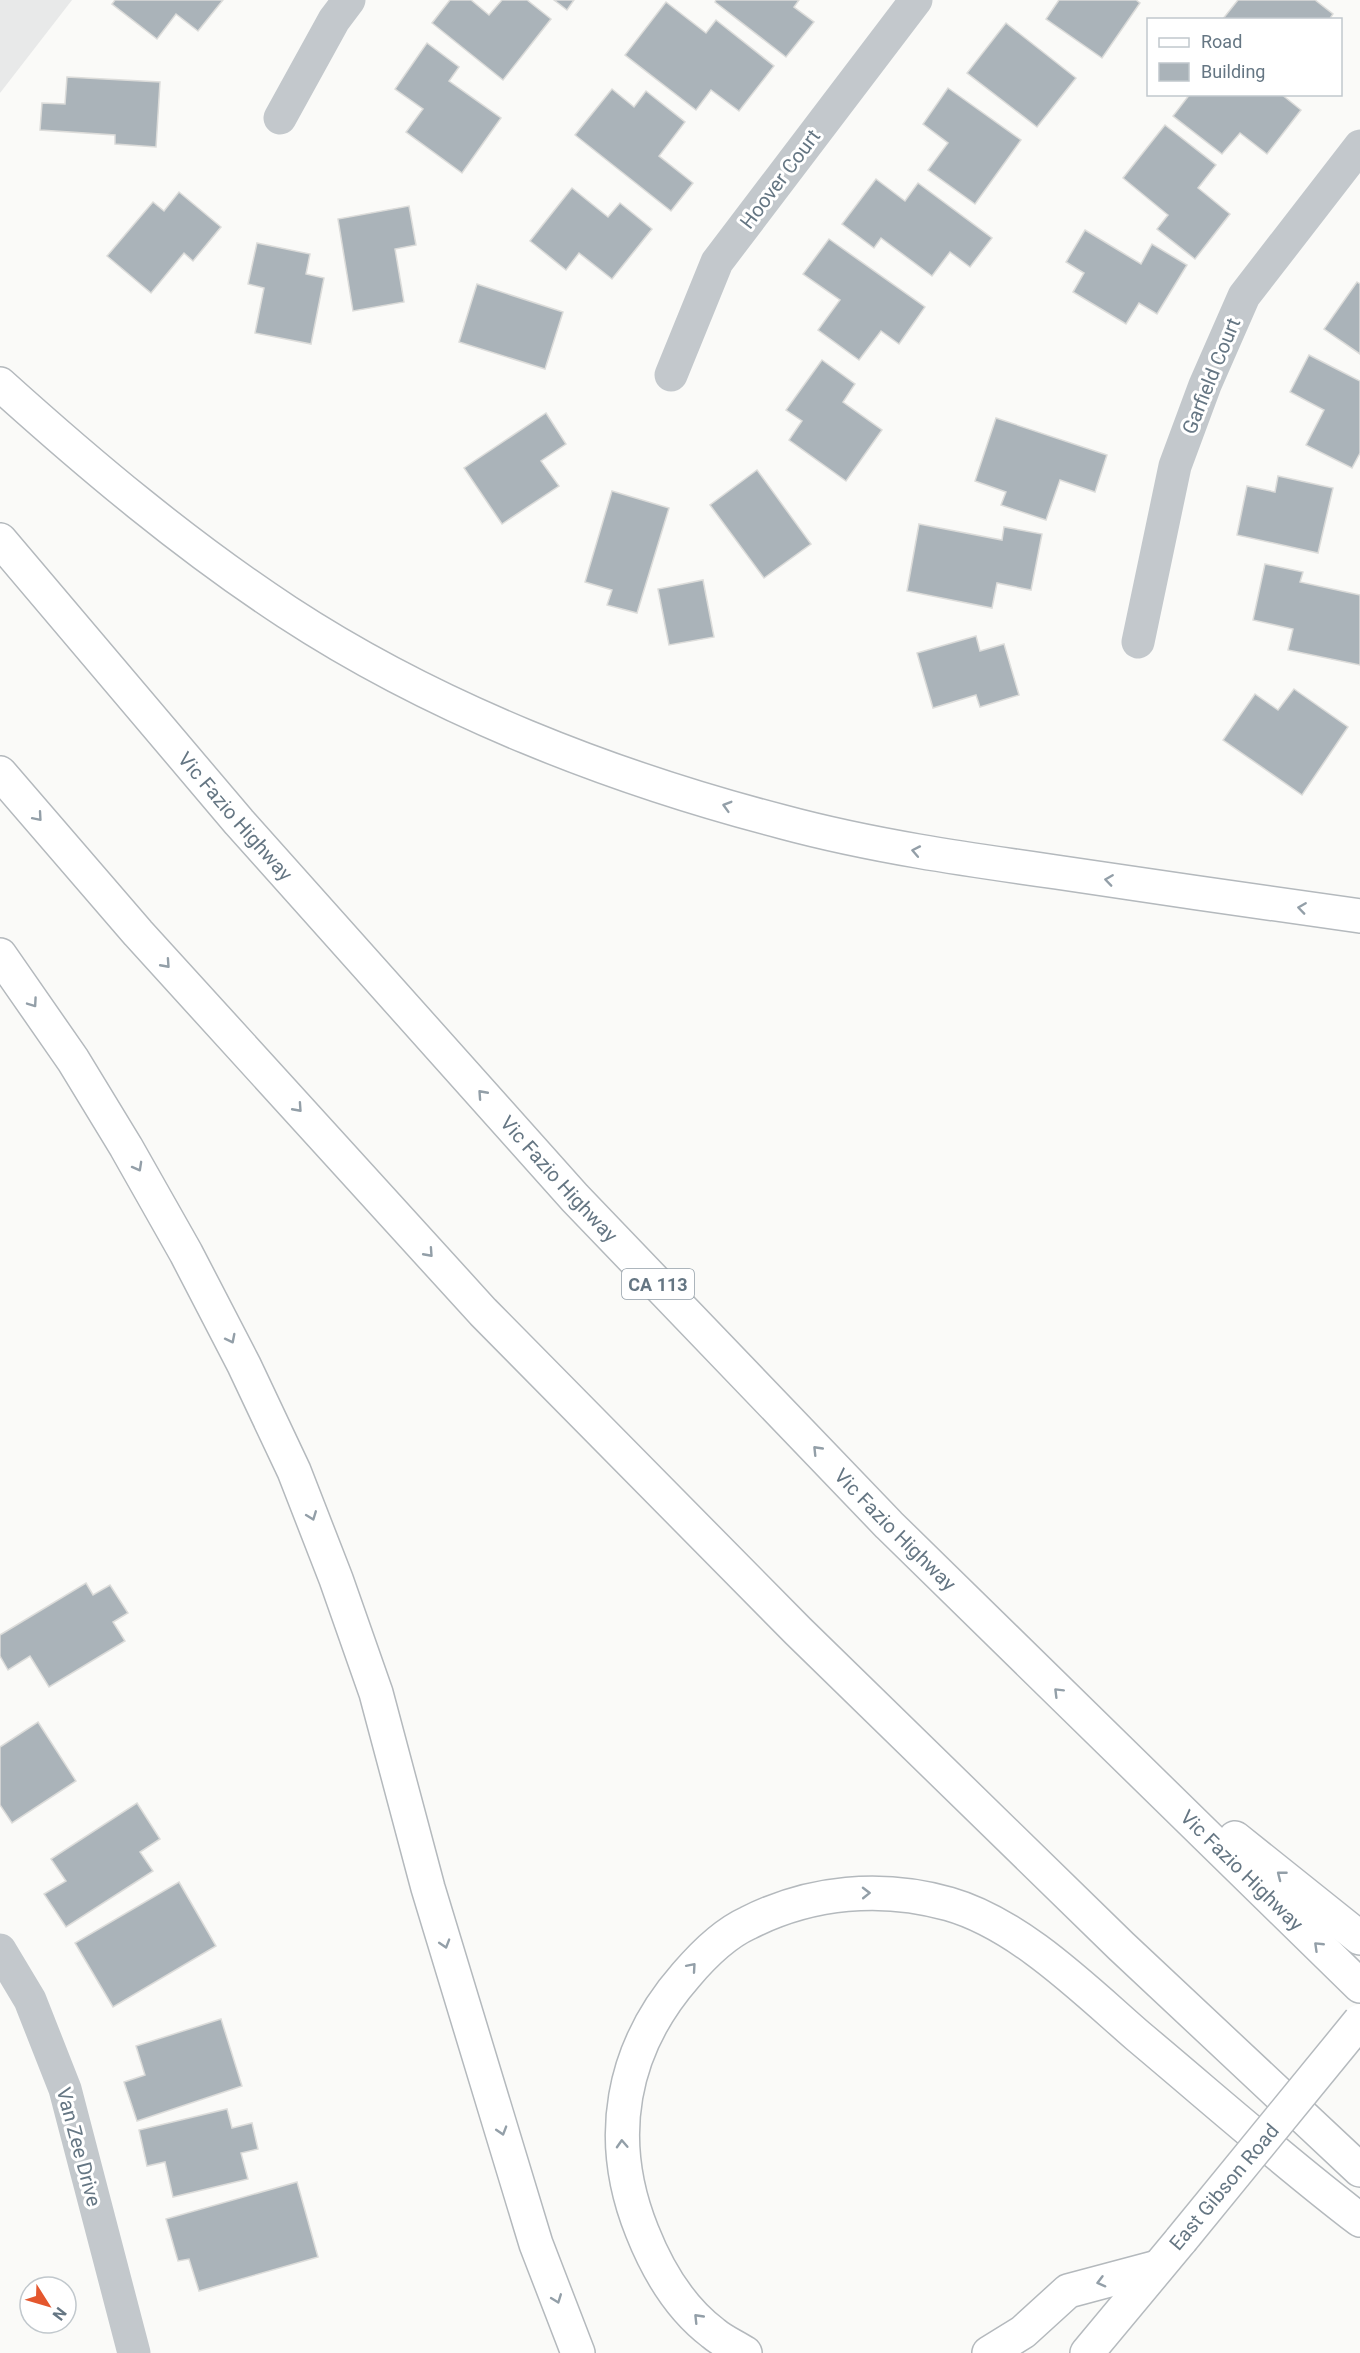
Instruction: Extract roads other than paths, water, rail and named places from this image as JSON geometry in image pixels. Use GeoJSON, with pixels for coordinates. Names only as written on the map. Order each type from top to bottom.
{"type":"FeatureCollection","features":[{"type":"Feature","properties":{"kind":"main road"},"geometry":{"type":"LineString","coordinates":[[0,384],[78,454],[174,531],[289,614],[384,669],[484,719],[640,781],[785,823],[920,852],[1360,916]]}},
{"type":"Feature","properties":{"kind":"main road","name":"Vic Fazio Highway"},"geometry":{"type":"LineString","coordinates":[[0,540],[239,822],[575,1198],[889,1525],[1360,1986]]}},
{"type":"Feature","properties":{"kind":"main road"},"geometry":{"type":"LineString","coordinates":[[0,773],[138,933],[483,1312],[798,1631],[1061,1888],[1360,2170]]}},
{"type":"Feature","properties":{"kind":"main road"},"geometry":{"type":"LineString","coordinates":[[0,955],[73,1060],[132,1156],[192,1263],[294,1471],[336,1579],[376,1693],[428,1888],[536,2244],[578,2353]]}},
{"type":"Feature","properties":{"kind":"main road"},"geometry":{"type":"LineString","coordinates":[[1091,1724],[1360,1938]]}},
{"type":"Feature","properties":{"kind":"main road"},"geometry":{"type":"LineString","coordinates":[[745,2353],[712,2332],[678,2297],[653,2259],[634,2210],[624,2164],[621,2125],[630,2070],[645,2033],[667,1996],[702,1956],[746,1923],[793,1904],[843,1894],[894,1893],[950,1905],[990,1921],[1033,1948],[1311,2183],[1360,2220]]}},
{"type":"Feature","properties":{"kind":"main road","name":"East Gibson Road"},"geometry":{"type":"LineString","coordinates":[[1087,2353],[1360,2021]]}},
{"type":"Feature","properties":{"kind":"main road"},"geometry":{"type":"LineString","coordinates":[[989,2353],[1023,2332],[1068,2292],[1158,2267]]}},
{"type":"Feature","properties":{"kind":"street"},"geometry":{"type":"LineString","coordinates":[[280,118],[334,20],[350,0]]}},
{"type":"Feature","properties":{"kind":"street","name":"Hoover Court"},"geometry":{"type":"LineString","coordinates":[[671,375],[717,262],[916,0]]}},
{"type":"Feature","properties":{"kind":"street","name":"Garfield Court"},"geometry":{"type":"LineString","coordinates":[[1138,642],[1175,466],[1205,385],[1244,296],[1360,146]]}},
{"type":"Feature","properties":{"kind":"street","name":"Van Zee Drive"},"geometry":{"type":"LineString","coordinates":[[0,1950],[30,2000],[65,2089],[134,2353]]}}]}
